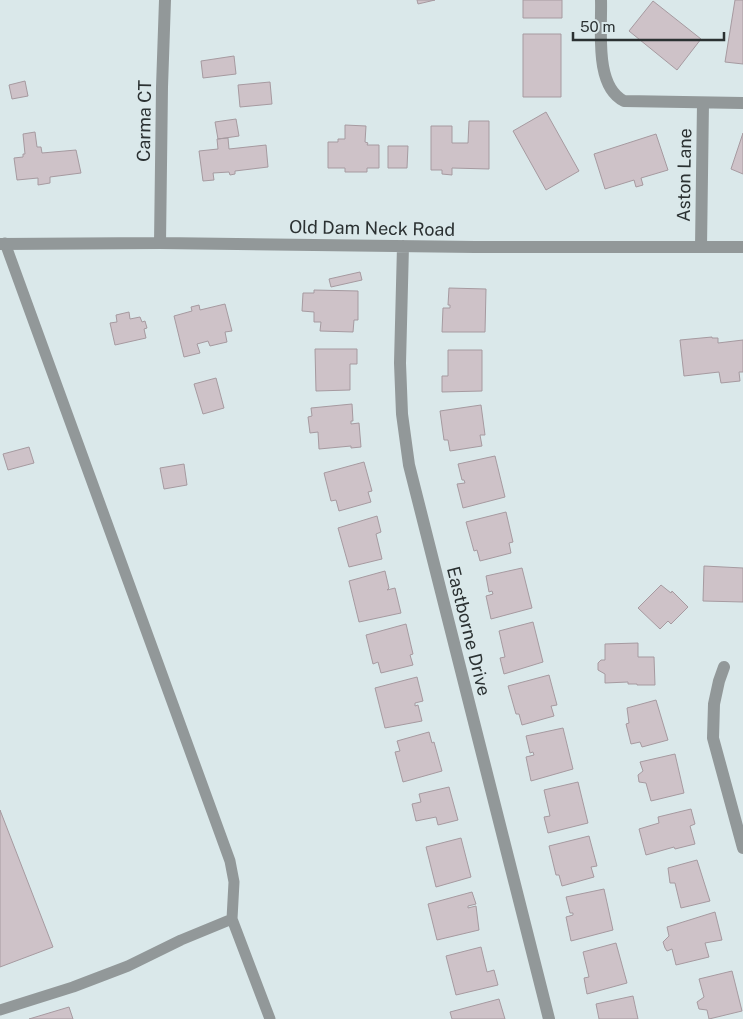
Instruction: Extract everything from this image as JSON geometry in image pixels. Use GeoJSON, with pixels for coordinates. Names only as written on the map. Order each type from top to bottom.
{"type":"FeatureCollection","features":[{"type":"Feature","properties":{"kind":"street","name":"Carma CT"},"geometry":{"type":"LineString","coordinates":[[160,243],[165,0]]}},
{"type":"Feature","properties":{"kind":"street"},"geometry":{"type":"LineString","coordinates":[[601,0],[603,72],[608,86],[618,98],[624,101],[743,104]]}},
{"type":"Feature","properties":{"kind":"street","name":"Aston Lane"},"geometry":{"type":"LineString","coordinates":[[701,247],[703,103]]}},
{"type":"Feature","properties":{"kind":"street","name":"Old Dam Neck Road"},"geometry":{"type":"LineString","coordinates":[[2,243],[743,247]]}},
{"type":"Feature","properties":{"kind":"street","name":"Eastborne Drive"},"geometry":{"type":"LineString","coordinates":[[403,246],[400,363],[402,414],[409,465],[549,1019]]}},
{"type":"Feature","properties":{"kind":"street"},"geometry":{"type":"LineString","coordinates":[[724,667],[714,704],[713,738],[743,848]]}},
{"type":"Feature","properties":{"kind":"lane"},"geometry":{"type":"LineString","coordinates":[[2,243],[230,861],[234,882],[232,919],[270,1019]]}},
{"type":"Feature","properties":{"kind":"lane"},"geometry":{"type":"LineString","coordinates":[[0,1010],[73,988],[128,966],[181,940],[232,919]]}},
{"type":"Feature","properties":{"kind":"building"},"geometry":{"type":"Polygon","coordinates":[[[417,0],[435,0],[418,4],[417,0]]]}},
{"type":"Feature","properties":{"kind":"building"},"geometry":{"type":"Polygon","coordinates":[[[523,0],[562,0],[562,18],[523,18],[523,0]]]}},
{"type":"Feature","properties":{"kind":"building"},"geometry":{"type":"Polygon","coordinates":[[[735,0],[743,0],[743,64],[725,62],[735,0]]]}},
{"type":"Feature","properties":{"kind":"building"},"geometry":{"type":"Polygon","coordinates":[[[653,1],[701,39],[677,70],[629,31],[653,1]]]}},
{"type":"Feature","properties":{"kind":"building"},"geometry":{"type":"Polygon","coordinates":[[[523,34],[561,34],[561,97],[523,97],[523,34]]]}},
{"type":"Feature","properties":{"kind":"building"},"geometry":{"type":"Polygon","coordinates":[[[234,56],[236,74],[203,78],[201,61],[234,56]]]}},
{"type":"Feature","properties":{"kind":"building"},"geometry":{"type":"Polygon","coordinates":[[[25,81],[28,96],[12,99],[9,85],[25,81]]]}},
{"type":"Feature","properties":{"kind":"building"},"geometry":{"type":"Polygon","coordinates":[[[270,82],[272,104],[240,107],[238,85],[270,82]]]}},
{"type":"Feature","properties":{"kind":"building"},"geometry":{"type":"Polygon","coordinates":[[[546,112],[579,171],[546,190],[513,131],[546,112]]]}},
{"type":"Feature","properties":{"kind":"building"},"geometry":{"type":"Polygon","coordinates":[[[236,119],[239,136],[218,139],[215,122],[236,119]]]}},
{"type":"Feature","properties":{"kind":"building"},"geometry":{"type":"Polygon","coordinates":[[[469,121],[489,121],[489,169],[452,168],[452,175],[442,174],[442,170],[431,170],[431,126],[452,126],[452,143],[468,143],[469,121]]]}},
{"type":"Feature","properties":{"kind":"building"},"geometry":{"type":"Polygon","coordinates":[[[345,125],[366,126],[365,142],[368,143],[367,145],[379,145],[379,168],[367,168],[367,172],[345,172],[345,168],[328,168],[328,142],[338,142],[338,139],[345,139],[345,125]]]}},
{"type":"Feature","properties":{"kind":"building"},"geometry":{"type":"Polygon","coordinates":[[[35,132],[37,147],[41,147],[42,153],[76,150],[81,173],[50,177],[50,183],[38,185],[38,178],[17,180],[14,158],[23,157],[23,154],[25,154],[23,134],[35,132]]]}},
{"type":"Feature","properties":{"kind":"building"},"geometry":{"type":"Polygon","coordinates":[[[743,133],[743,174],[731,169],[743,133]]]}},
{"type":"Feature","properties":{"kind":"building"},"geometry":{"type":"Polygon","coordinates":[[[656,134],[668,170],[641,178],[643,185],[636,187],[634,180],[605,189],[594,154],[656,134]]]}},
{"type":"Feature","properties":{"kind":"building"},"geometry":{"type":"Polygon","coordinates":[[[228,138],[229,149],[266,145],[268,167],[235,171],[235,174],[230,175],[229,172],[213,173],[214,180],[203,181],[199,151],[218,149],[217,139],[228,138]]]}},
{"type":"Feature","properties":{"kind":"building"},"geometry":{"type":"Polygon","coordinates":[[[388,146],[408,146],[407,168],[388,168],[388,146]]]}},
{"type":"Feature","properties":{"kind":"building"},"geometry":{"type":"Polygon","coordinates":[[[360,272],[362,280],[331,287],[329,279],[360,272]]]}},
{"type":"Feature","properties":{"kind":"building"},"geometry":{"type":"Polygon","coordinates":[[[449,288],[486,289],[485,332],[442,332],[443,308],[450,308],[450,305],[448,305],[449,288]]]}},
{"type":"Feature","properties":{"kind":"building"},"geometry":{"type":"Polygon","coordinates":[[[314,290],[358,291],[358,320],[354,320],[353,332],[320,331],[321,322],[314,322],[314,312],[302,311],[303,293],[314,293],[314,290]]]}},
{"type":"Feature","properties":{"kind":"building"},"geometry":{"type":"Polygon","coordinates":[[[225,304],[232,331],[225,332],[227,342],[210,346],[208,341],[197,344],[200,353],[184,357],[174,316],[192,311],[191,307],[199,305],[200,310],[225,304]]]}},
{"type":"Feature","properties":{"kind":"building"},"geometry":{"type":"Polygon","coordinates":[[[129,312],[130,319],[140,317],[142,322],[145,321],[147,328],[144,329],[146,338],[115,345],[110,323],[117,322],[116,315],[129,312]]]}},
{"type":"Feature","properties":{"kind":"building"},"geometry":{"type":"Polygon","coordinates":[[[718,338],[718,343],[743,340],[743,372],[739,372],[740,381],[721,383],[719,372],[684,376],[680,340],[718,338]]]}},
{"type":"Feature","properties":{"kind":"building"},"geometry":{"type":"Polygon","coordinates":[[[315,349],[357,349],[357,364],[350,364],[350,390],[316,391],[315,349]]]}},
{"type":"Feature","properties":{"kind":"building"},"geometry":{"type":"Polygon","coordinates":[[[448,350],[482,350],[482,391],[442,392],[442,376],[448,376],[448,350]]]}},
{"type":"Feature","properties":{"kind":"building"},"geometry":{"type":"Polygon","coordinates":[[[216,378],[224,408],[203,414],[194,384],[216,378]]]}},
{"type":"Feature","properties":{"kind":"building"},"geometry":{"type":"Polygon","coordinates":[[[352,404],[353,421],[351,421],[351,424],[359,423],[361,447],[319,449],[318,432],[310,433],[308,417],[312,416],[311,408],[352,404]]]}},
{"type":"Feature","properties":{"kind":"building"},"geometry":{"type":"Polygon","coordinates":[[[481,405],[485,435],[480,435],[482,446],[450,451],[448,440],[444,440],[440,411],[481,405]]]}},
{"type":"Feature","properties":{"kind":"building"},"geometry":{"type":"Polygon","coordinates":[[[29,447],[34,463],[8,470],[3,454],[29,447]]]}},
{"type":"Feature","properties":{"kind":"building"},"geometry":{"type":"Polygon","coordinates":[[[495,456],[505,497],[463,508],[457,484],[465,483],[462,480],[458,464],[495,456]]]}},
{"type":"Feature","properties":{"kind":"building"},"geometry":{"type":"Polygon","coordinates":[[[364,462],[372,491],[368,492],[371,502],[339,511],[336,500],[331,501],[324,473],[364,462]]]}},
{"type":"Feature","properties":{"kind":"building"},"geometry":{"type":"Polygon","coordinates":[[[184,464],[187,485],[164,489],[160,468],[184,464]]]}},
{"type":"Feature","properties":{"kind":"building"},"geometry":{"type":"Polygon","coordinates":[[[506,512],[513,542],[509,543],[511,553],[480,561],[477,550],[474,551],[466,522],[506,512]]]}},
{"type":"Feature","properties":{"kind":"building"},"geometry":{"type":"Polygon","coordinates":[[[377,516],[381,532],[376,534],[382,559],[349,567],[338,528],[377,516]]]}},
{"type":"Feature","properties":{"kind":"building"},"geometry":{"type":"Polygon","coordinates":[[[704,566],[743,568],[743,602],[703,601],[704,566]]]}},
{"type":"Feature","properties":{"kind":"building"},"geometry":{"type":"Polygon","coordinates":[[[522,568],[532,608],[491,619],[486,596],[493,594],[492,591],[489,592],[486,576],[522,568]]]}},
{"type":"Feature","properties":{"kind":"building"},"geometry":{"type":"Polygon","coordinates":[[[385,571],[389,588],[387,590],[395,588],[401,613],[359,622],[349,581],[385,571]]]}},
{"type":"Feature","properties":{"kind":"building"},"geometry":{"type":"Polygon","coordinates":[[[661,585],[671,593],[672,591],[688,607],[671,624],[668,621],[660,629],[638,608],[661,585]]]}},
{"type":"Feature","properties":{"kind":"building"},"geometry":{"type":"Polygon","coordinates":[[[533,622],[543,662],[504,674],[500,658],[505,657],[499,631],[533,622]]]}},
{"type":"Feature","properties":{"kind":"building"},"geometry":{"type":"Polygon","coordinates":[[[406,624],[413,654],[410,655],[413,665],[381,673],[378,662],[373,664],[366,635],[406,624]]]}},
{"type":"Feature","properties":{"kind":"building"},"geometry":{"type":"Polygon","coordinates":[[[638,643],[638,657],[654,657],[655,685],[628,684],[628,682],[605,683],[605,674],[598,670],[598,663],[601,660],[605,660],[605,644],[638,643]]]}},
{"type":"Feature","properties":{"kind":"building"},"geometry":{"type":"Polygon","coordinates":[[[549,675],[557,705],[551,706],[554,716],[522,725],[519,714],[516,714],[508,686],[549,675]]]}},
{"type":"Feature","properties":{"kind":"building"},"geometry":{"type":"Polygon","coordinates":[[[417,677],[423,701],[415,703],[415,706],[418,705],[422,721],[385,728],[375,688],[417,677]]]}},
{"type":"Feature","properties":{"kind":"building"},"geometry":{"type":"Polygon","coordinates":[[[656,700],[668,740],[642,747],[640,742],[631,744],[626,724],[629,723],[627,708],[656,700]]]}},
{"type":"Feature","properties":{"kind":"building"},"geometry":{"type":"Polygon","coordinates":[[[563,728],[573,769],[531,781],[526,757],[534,755],[533,752],[530,753],[526,736],[563,728]]]}},
{"type":"Feature","properties":{"kind":"building"},"geometry":{"type":"Polygon","coordinates":[[[429,732],[432,743],[434,742],[442,771],[403,782],[395,752],[400,751],[397,741],[429,732]]]}},
{"type":"Feature","properties":{"kind":"building"},"geometry":{"type":"Polygon","coordinates":[[[675,754],[684,793],[651,801],[646,783],[639,782],[638,775],[643,771],[640,762],[675,754]]]}},
{"type":"Feature","properties":{"kind":"building"},"geometry":{"type":"Polygon","coordinates":[[[578,782],[588,823],[548,833],[544,817],[550,816],[544,790],[578,782]]]}},
{"type":"Feature","properties":{"kind":"building"},"geometry":{"type":"Polygon","coordinates":[[[449,787],[458,820],[438,825],[436,817],[416,821],[412,804],[421,802],[419,794],[449,787]]]}},
{"type":"Feature","properties":{"kind":"building"},"geometry":{"type":"Polygon","coordinates":[[[691,809],[695,824],[690,826],[695,844],[675,849],[674,847],[646,855],[639,829],[659,823],[658,817],[691,809]]]}},
{"type":"Feature","properties":{"kind":"building"},"geometry":{"type":"Polygon","coordinates":[[[0,810],[53,947],[0,967],[0,810]]]}},
{"type":"Feature","properties":{"kind":"building"},"geometry":{"type":"Polygon","coordinates":[[[589,836],[597,866],[591,867],[594,877],[562,886],[559,875],[556,875],[549,846],[589,836]]]}},
{"type":"Feature","properties":{"kind":"building"},"geometry":{"type":"Polygon","coordinates":[[[461,838],[471,877],[436,887],[426,847],[461,838]]]}},
{"type":"Feature","properties":{"kind":"building"},"geometry":{"type":"Polygon","coordinates":[[[697,860],[710,901],[681,908],[675,883],[670,883],[668,868],[697,860]]]}},
{"type":"Feature","properties":{"kind":"building"},"geometry":{"type":"Polygon","coordinates":[[[604,889],[613,930],[571,941],[566,917],[573,915],[573,913],[570,913],[566,897],[604,889]]]}},
{"type":"Feature","properties":{"kind":"building"},"geometry":{"type":"Polygon","coordinates":[[[472,892],[476,904],[468,906],[468,908],[476,906],[479,930],[437,940],[428,904],[472,892]]]}},
{"type":"Feature","properties":{"kind":"building"},"geometry":{"type":"Polygon","coordinates":[[[715,912],[722,940],[705,943],[709,957],[676,965],[672,949],[667,951],[663,942],[669,936],[667,927],[715,912]]]}},
{"type":"Feature","properties":{"kind":"building"},"geometry":{"type":"Polygon","coordinates":[[[616,943],[627,983],[587,994],[584,978],[589,977],[583,952],[616,943]]]}},
{"type":"Feature","properties":{"kind":"building"},"geometry":{"type":"Polygon","coordinates":[[[481,947],[487,972],[494,970],[498,985],[456,995],[446,956],[481,947]]]}},
{"type":"Feature","properties":{"kind":"building"},"geometry":{"type":"Polygon","coordinates":[[[732,971],[742,1011],[709,1019],[707,1010],[699,1009],[697,1002],[704,997],[699,979],[732,971]]]}},
{"type":"Feature","properties":{"kind":"building"},"geometry":{"type":"Polygon","coordinates":[[[633,996],[638,1019],[599,1019],[596,1004],[633,996]]]}},
{"type":"Feature","properties":{"kind":"building"},"geometry":{"type":"Polygon","coordinates":[[[499,999],[505,1019],[452,1019],[450,1012],[499,999]]]}},
{"type":"Feature","properties":{"kind":"building"},"geometry":{"type":"Polygon","coordinates":[[[69,1007],[73,1019],[29,1019],[69,1007]]]}}]}
